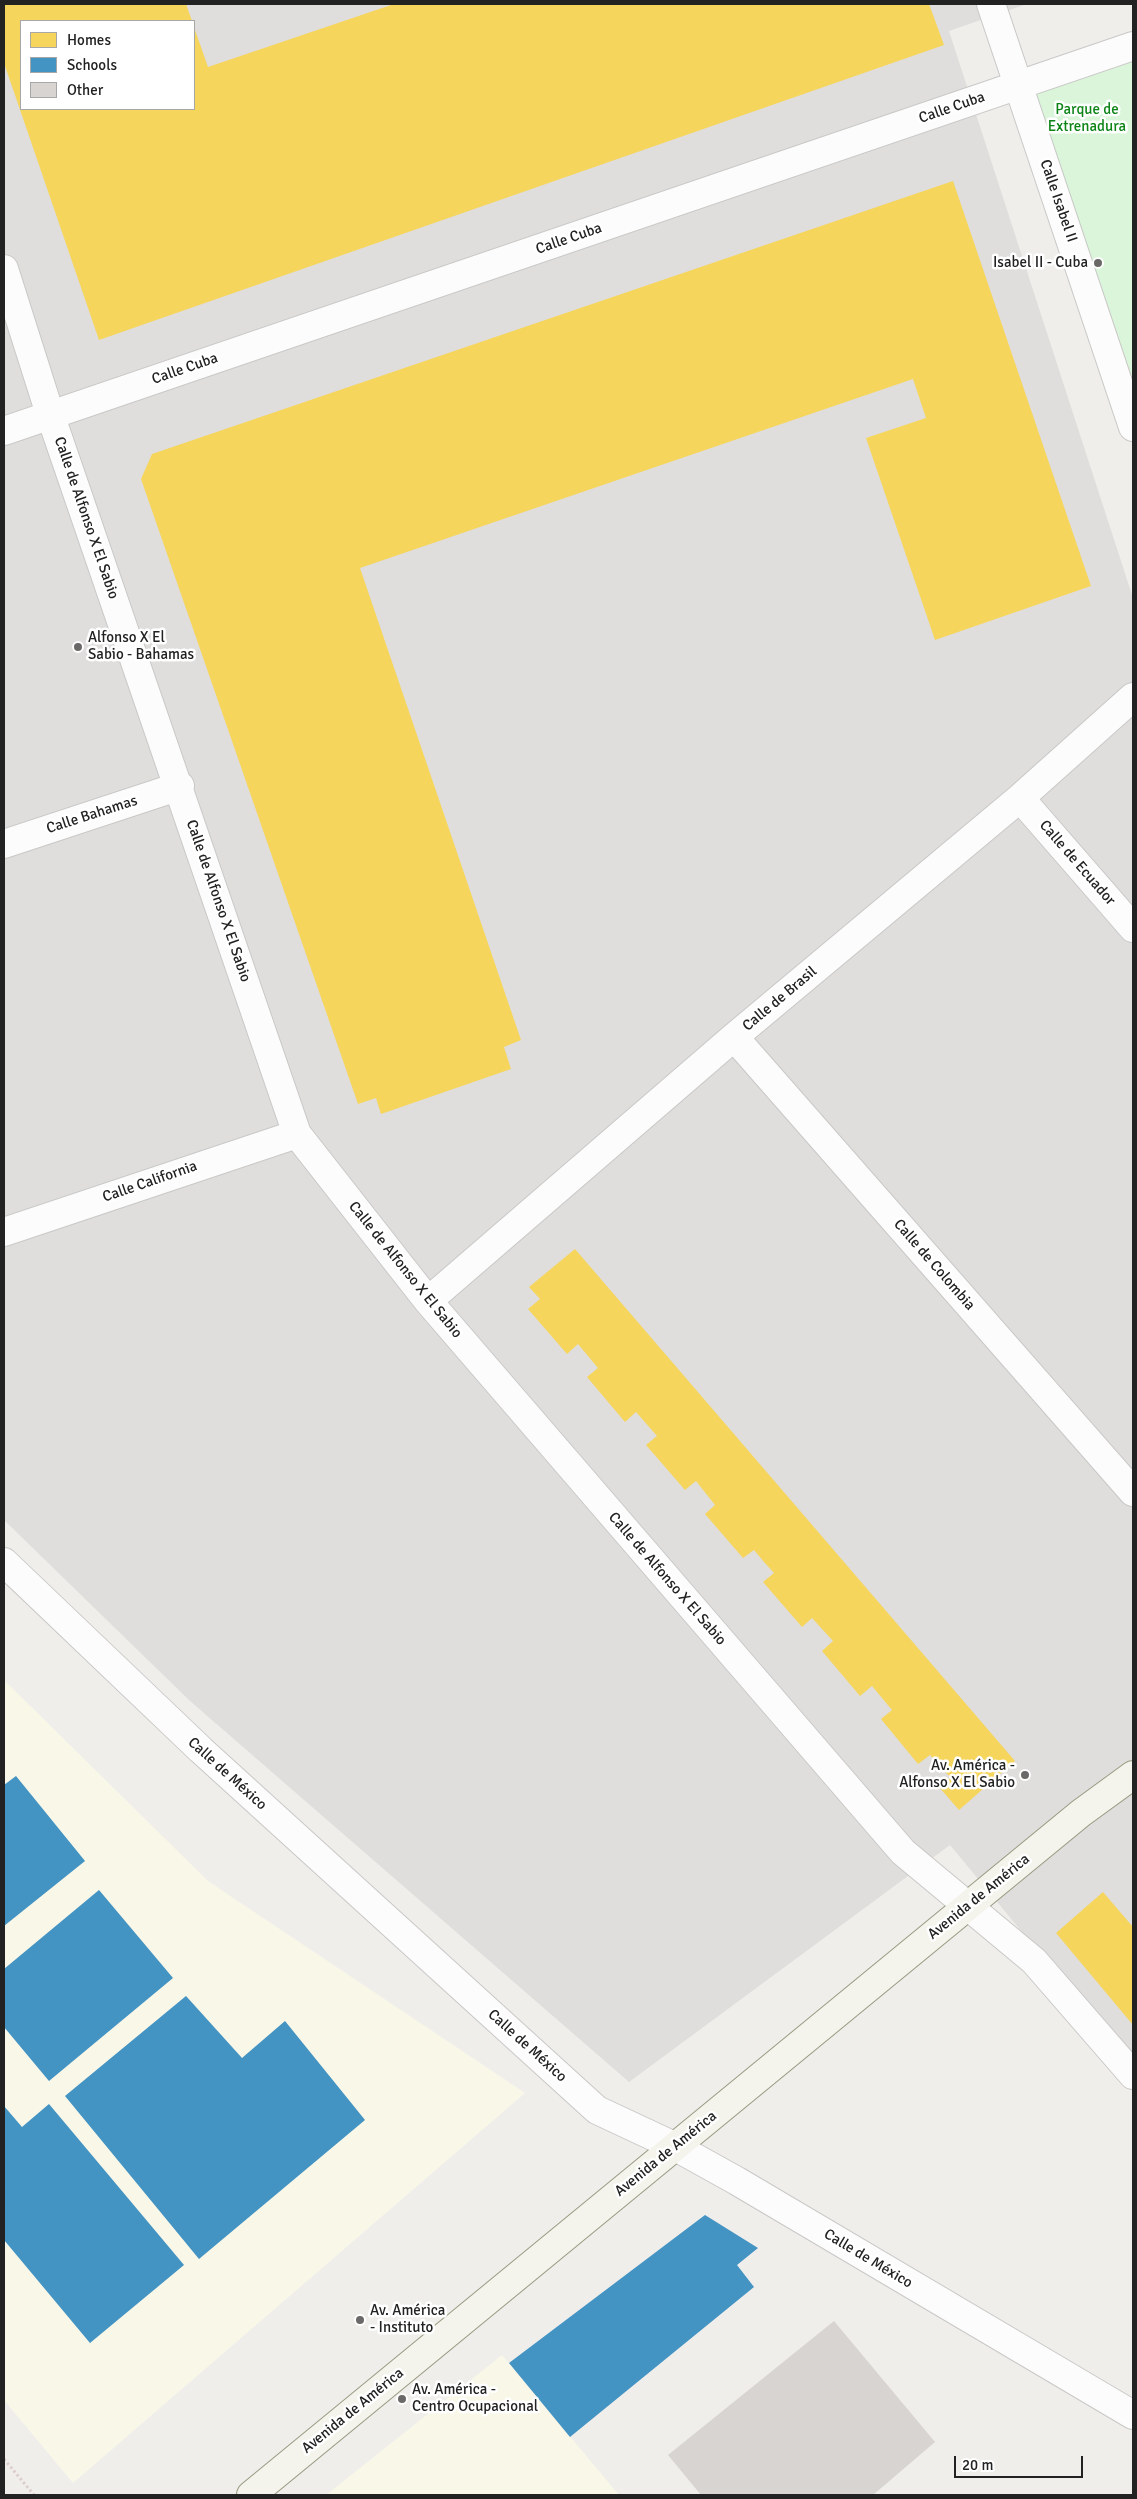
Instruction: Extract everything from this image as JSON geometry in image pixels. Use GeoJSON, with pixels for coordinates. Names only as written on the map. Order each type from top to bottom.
{"type":"FeatureCollection","features":[{"type":"Feature","properties":{"kind":"main road","name":"Avenida de América"},"geometry":{"type":"LineString","coordinates":[[1081,1813],[1133,1758]]}},
{"type":"Feature","properties":{"kind":"main road","name":"Avenida de América"},"geometry":{"type":"LineString","coordinates":[[251,2495],[1081,1813],[1133,1775]]}},
{"type":"Feature","properties":{"kind":"street","name":"Calle Isabel II"},"geometry":{"type":"LineString","coordinates":[[992,4],[1133,427]]}},
{"type":"Feature","properties":{"kind":"street","name":"Calle Cuba"},"geometry":{"type":"LineString","coordinates":[[4,431],[1133,46]]}},
{"type":"Feature","properties":{"kind":"street","name":"Calle de Alfonso X El Sabio"},"geometry":{"type":"LineString","coordinates":[[4,268],[50,414],[180,786],[297,1134],[428,1301],[903,1852],[1034,1961],[1133,2075]]}},
{"type":"Feature","properties":{"kind":"street","name":"Calle de Brasil"},"geometry":{"type":"LineString","coordinates":[[428,1301],[734,1037],[1020,798],[1133,697]]}},
{"type":"Feature","properties":{"kind":"street","name":"Calle Bahamas"},"geometry":{"type":"LineString","coordinates":[[4,844],[180,786]]}},
{"type":"Feature","properties":{"kind":"street","name":"Calle de Ecuador"},"geometry":{"type":"LineString","coordinates":[[1020,798],[1133,928]]}},
{"type":"Feature","properties":{"kind":"street","name":"Calle de Colombia"},"geometry":{"type":"LineString","coordinates":[[734,1037],[1133,1492]]}},
{"type":"Feature","properties":{"kind":"street","name":"Calle California"},"geometry":{"type":"LineString","coordinates":[[4,1232],[297,1134]]}},
{"type":"Feature","properties":{"kind":"street","name":"Calle de México"},"geometry":{"type":"LineString","coordinates":[[4,1562],[201,1750],[597,2110],[674,2146],[737,2181],[1133,2415]]}},
{"type":"Feature","properties":{"kind":"path"},"geometry":{"type":"LineString","coordinates":[[4,2459],[34,2495]]}},
{"type":"Feature","properties":{"kind":"shaded area"},"geometry":{"type":"Polygon","coordinates":[[[4,4],[1027,4],[949,31],[1133,598],[1133,2066],[950,1845],[629,2082],[190,1701],[4,1520],[4,4]]]}},
{"type":"Feature","properties":{"kind":"shaded area"},"geometry":{"type":"Polygon","coordinates":[[[4,1680],[208,1881],[525,2093],[73,2483],[4,2400],[4,1680]]]}},
{"type":"Feature","properties":{"kind":"shaded area"},"geometry":{"type":"Polygon","coordinates":[[[502,2355],[619,2495],[326,2495],[502,2355]]]}},
{"type":"Feature","properties":{"kind":"green space","name":"Parque de Extrenadura"},"geometry":{"type":"Polygon","coordinates":[[[1133,53],[1133,399],[1028,89],[1133,53]]]}},
{"type":"Feature","properties":{"kind":"building: Homes"},"geometry":{"type":"Polygon","coordinates":[[[4,4],[186,4],[192,20],[20,20],[20,110],[4,63],[4,4]]]}},
{"type":"Feature","properties":{"kind":"building: Homes"},"geometry":{"type":"Polygon","coordinates":[[[394,4],[929,4],[944,45],[99,340],[20,110],[195,110],[195,30],[208,67],[394,4]]]}},
{"type":"Feature","properties":{"kind":"building: Homes"},"geometry":{"type":"Polygon","coordinates":[[[953,181],[1091,586],[935,640],[866,438],[926,418],[913,379],[360,568],[521,1040],[504,1047],[511,1069],[381,1114],[376,1098],[358,1104],[141,479],[152,454],[953,181]]]}},
{"type":"Feature","properties":{"kind":"building: Homes"},"geometry":{"type":"Polygon","coordinates":[[[575,1249],[1015,1761],[959,1810],[939,1787],[951,1778],[930,1755],[918,1764],[881,1719],[892,1710],[872,1686],[860,1696],[822,1651],[833,1641],[812,1618],[802,1627],[763,1582],[774,1573],[754,1550],[743,1558],[705,1514],[715,1505],[696,1481],[685,1490],[646,1445],[657,1436],[636,1412],[625,1422],[587,1377],[598,1368],[578,1344],[567,1354],[528,1309],[540,1299],[529,1287],[575,1249]]]}},
{"type":"Feature","properties":{"kind":"building: Homes"},"geometry":{"type":"Polygon","coordinates":[[[1103,1892],[1133,1927],[1133,2025],[1056,1933],[1103,1892]]]}},
{"type":"Feature","properties":{"kind":"building: Schools"},"geometry":{"type":"Polygon","coordinates":[[[16,1776],[85,1861],[4,1926],[4,1785],[16,1776]]]}},
{"type":"Feature","properties":{"kind":"building: Schools"},"geometry":{"type":"Polygon","coordinates":[[[99,1890],[173,1978],[49,2081],[4,2027],[4,1969],[99,1890]]]}},
{"type":"Feature","properties":{"kind":"building: Schools"},"geometry":{"type":"Polygon","coordinates":[[[186,1996],[242,2058],[285,2021],[365,2120],[199,2259],[65,2096],[186,1996]]]}},
{"type":"Feature","properties":{"kind":"building: Schools"},"geometry":{"type":"Polygon","coordinates":[[[49,2104],[184,2265],[90,2343],[4,2240],[4,2106],[22,2127],[49,2104]]]}},
{"type":"Feature","properties":{"kind":"building: Schools"},"geometry":{"type":"Polygon","coordinates":[[[705,2215],[758,2248],[737,2265],[754,2287],[570,2437],[509,2363],[705,2215]]]}},
{"type":"Feature","properties":{"kind":"building: Other"},"geometry":{"type":"Polygon","coordinates":[[[834,2321],[935,2442],[873,2495],[701,2495],[668,2455],[834,2321]]]}},
{"type":"Feature","properties":{"kind":"place","name":"Isabel II - Cuba"},"geometry":{"type":"Point","coordinates":[1098,263]}},
{"type":"Feature","properties":{"kind":"place","name":"Alfonso X El Sabio - Bahamas"},"geometry":{"type":"Point","coordinates":[78,647]}},
{"type":"Feature","properties":{"kind":"place","name":"Av. América - Alfonso X El Sabio"},"geometry":{"type":"Point","coordinates":[1025,1775]}},
{"type":"Feature","properties":{"kind":"place","name":"Av. América - Instituto"},"geometry":{"type":"Point","coordinates":[360,2320]}},
{"type":"Feature","properties":{"kind":"place","name":"Av. América - Centro Ocupacional"},"geometry":{"type":"Point","coordinates":[402,2399]}}]}
